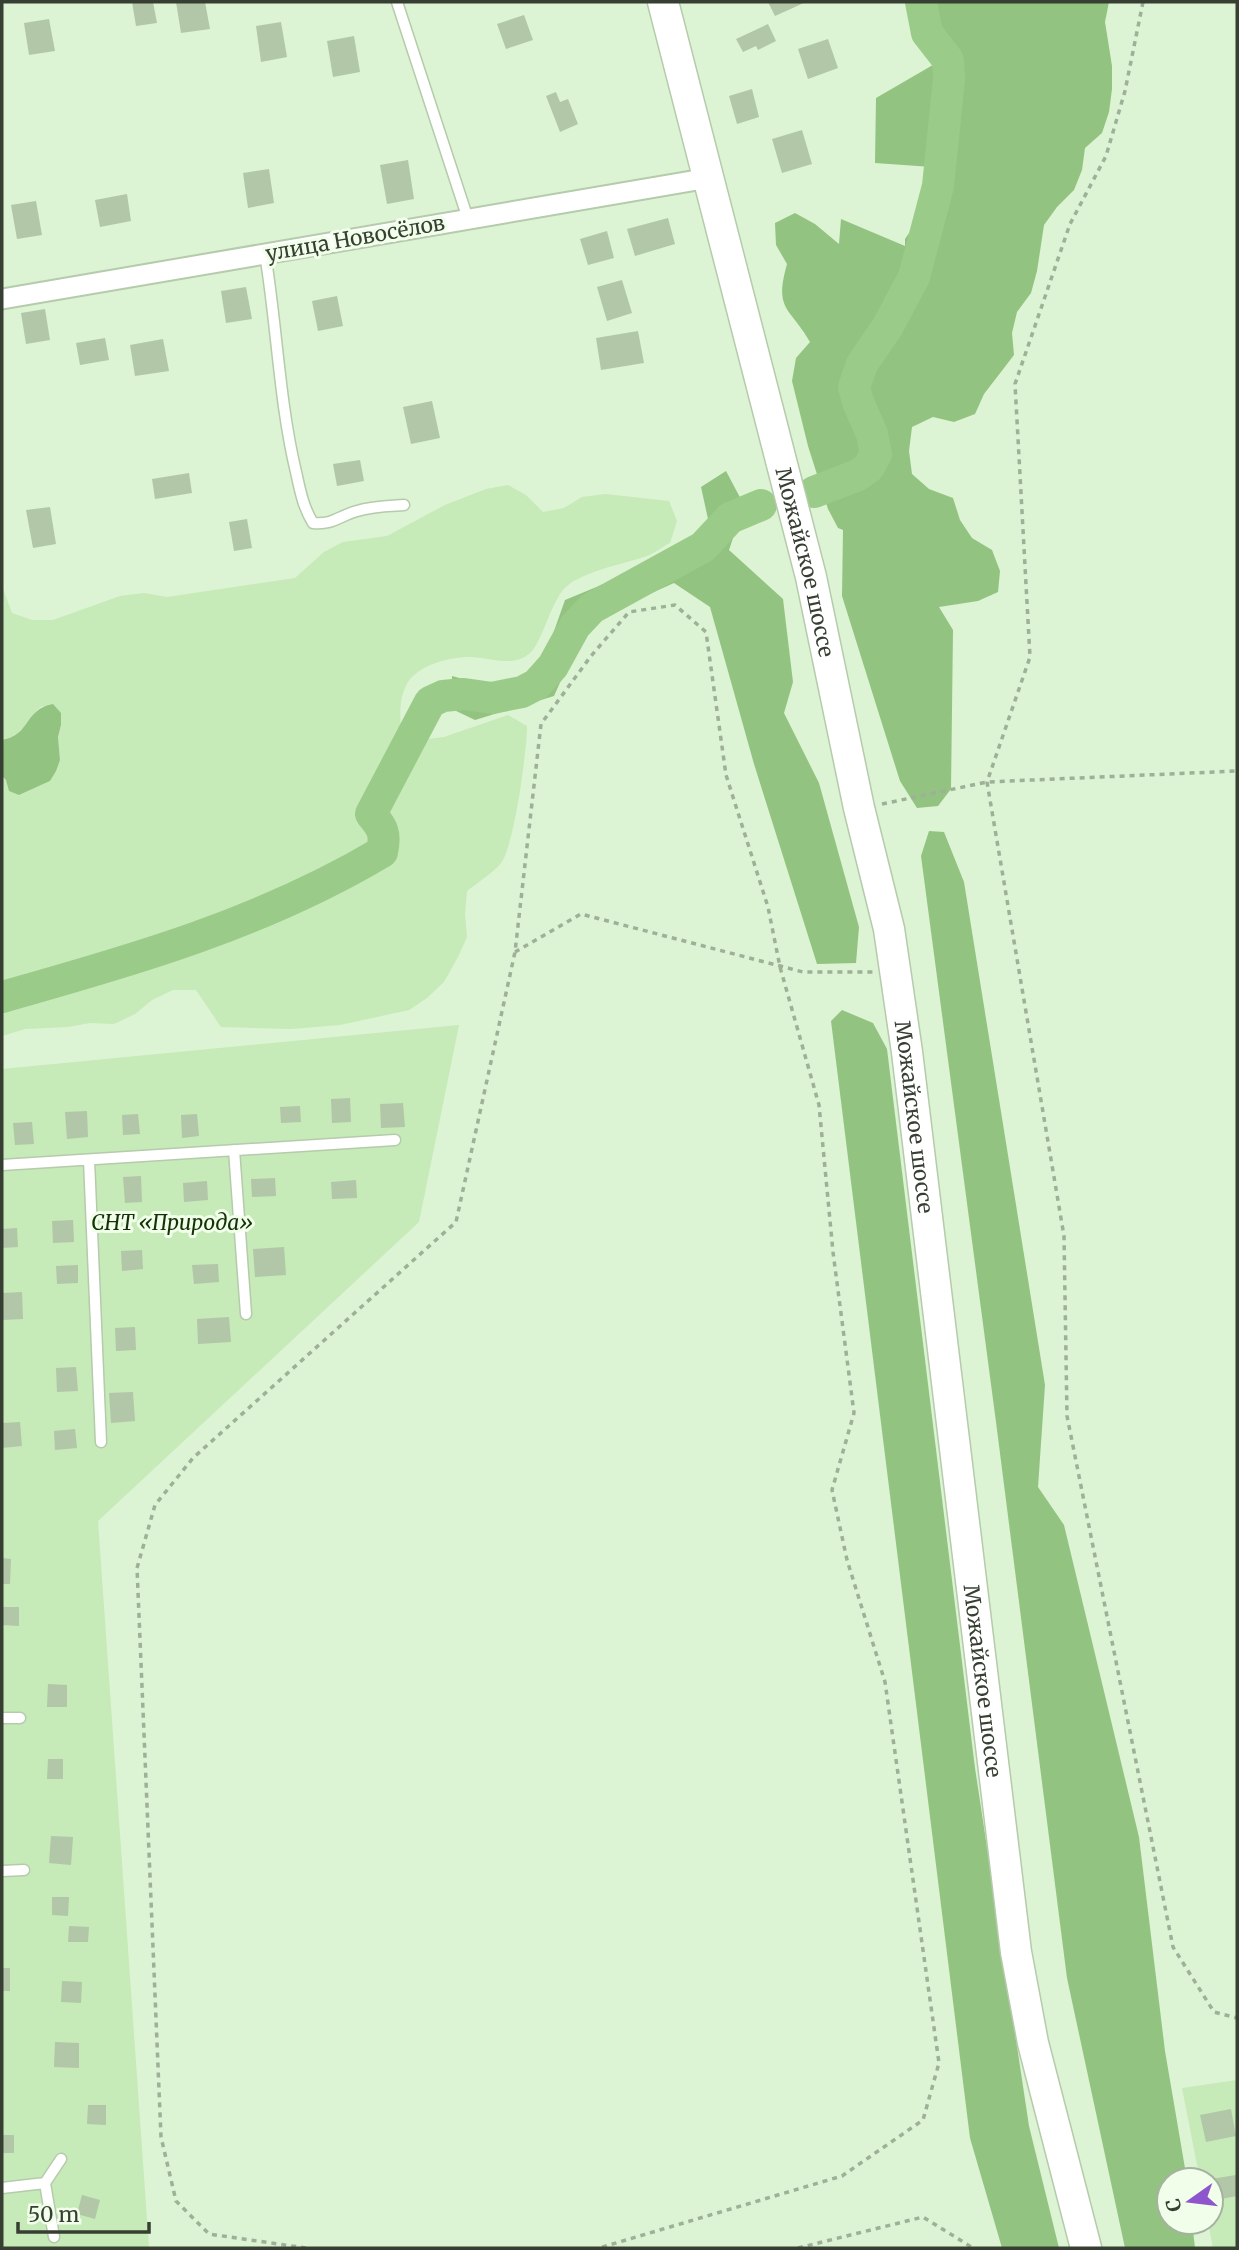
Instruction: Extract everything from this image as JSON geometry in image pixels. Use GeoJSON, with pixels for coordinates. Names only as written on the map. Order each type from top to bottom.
{"type":"FeatureCollection","features":[{"type":"Feature","properties":{"kind":"main road","name":"Можайское шоссе"},"geometry":{"type":"LineString","coordinates":[[663,2],[811,577],[859,808],[888,929],[896,972],[1016,1952],[1033,2043],[1086,2248]]}},
{"type":"Feature","properties":{"kind":"street","name":"улица Новосёлов"},"geometry":{"type":"LineString","coordinates":[[2,299],[709,178]]}},
{"type":"Feature","properties":{"kind":"lane"},"geometry":{"type":"LineString","coordinates":[[397,2],[468,219]]}},
{"type":"Feature","properties":{"kind":"lane"},"geometry":{"type":"LineString","coordinates":[[265,254],[274,308],[287,434],[305,511],[313,523],[328,524],[356,511],[404,505]]}},
{"type":"Feature","properties":{"kind":"lane"},"geometry":{"type":"LineString","coordinates":[[2,1165],[395,1140]]}},
{"type":"Feature","properties":{"kind":"lane"},"geometry":{"type":"LineString","coordinates":[[234,1150],[246,1314]]}},
{"type":"Feature","properties":{"kind":"lane"},"geometry":{"type":"LineString","coordinates":[[89,1160],[101,1442]]}},
{"type":"Feature","properties":{"kind":"lane"},"geometry":{"type":"LineString","coordinates":[[2,1718],[20,1718]]}},
{"type":"Feature","properties":{"kind":"lane"},"geometry":{"type":"LineString","coordinates":[[2,1871],[24,1870]]}},
{"type":"Feature","properties":{"kind":"lane"},"geometry":{"type":"LineString","coordinates":[[54,2237],[45,2183],[61,2159]]}},
{"type":"Feature","properties":{"kind":"lane"},"geometry":{"type":"LineString","coordinates":[[2,2188],[45,2183]]}},
{"type":"Feature","properties":{"kind":"path"},"geometry":{"type":"LineString","coordinates":[[1143,2],[1125,91],[1106,156],[1070,224],[1015,384],[1030,657],[987,782],[1064,1236],[1068,1416],[1173,1947],[1214,2012],[1237,2018]]}},
{"type":"Feature","properties":{"kind":"path"},"geometry":{"type":"LineString","coordinates":[[306,2248],[209,2234],[176,2201],[161,2137],[137,1568],[155,1505],[193,1458],[456,1222],[515,952],[541,724],[591,656],[629,612],[676,605],[706,632],[726,775],[768,907],[780,967],[819,1105],[833,1252],[854,1413],[832,1490],[847,1560],[886,1682],[939,2063],[923,2120],[842,2176],[599,2248]]}},
{"type":"Feature","properties":{"kind":"path"},"geometry":{"type":"LineString","coordinates":[[859,808],[987,782],[1237,771]]}},
{"type":"Feature","properties":{"kind":"path"},"geometry":{"type":"LineString","coordinates":[[515,952],[581,914],[803,972],[896,972]]}},
{"type":"Feature","properties":{"kind":"path"},"geometry":{"type":"LineString","coordinates":[[797,2248],[923,2217],[973,2248]]}},
{"type":"Feature","properties":{"kind":"green space"},"geometry":{"type":"Polygon","coordinates":[[[932,2],[1109,2],[1105,22],[1112,66],[1112,89],[1109,112],[1102,133],[1085,148],[1082,170],[1074,190],[1044,225],[1031,293],[1017,312],[1012,333],[1014,355],[984,394],[975,414],[954,422],[933,417],[912,427],[909,451],[912,474],[929,489],[953,498],[960,520],[972,538],[992,550],[1000,571],[998,592],[978,601],[939,607],[953,630],[951,789],[938,806],[917,808],[900,781],[842,596],[843,530],[838,528],[828,509],[808,446],[792,381],[796,358],[810,342],[783,300],[783,279],[787,264],[776,245],[775,223],[795,213],[815,224],[839,244],[841,219],[905,246],[905,239],[930,202],[937,184],[932,167],[875,163],[876,98],[938,62],[932,2]]]}},
{"type":"Feature","properties":{"kind":"green space"},"geometry":{"type":"Polygon","coordinates":[[[726,471],[744,505],[729,550],[783,599],[793,682],[784,713],[819,783],[859,927],[856,963],[817,964],[754,764],[710,607],[674,583],[587,622],[554,696],[475,720],[452,709],[452,676],[496,688],[541,668],[565,600],[703,543],[710,528],[701,487],[726,471]]]}},
{"type":"Feature","properties":{"kind":"green space"},"geometry":{"type":"Polygon","coordinates":[[[508,485],[526,495],[543,512],[564,508],[582,497],[605,494],[669,501],[677,521],[670,543],[656,552],[590,573],[563,590],[535,647],[524,657],[510,661],[470,657],[442,661],[423,669],[409,680],[401,703],[401,730],[420,740],[444,737],[508,715],[527,726],[519,798],[506,854],[497,867],[467,891],[467,937],[444,982],[409,1010],[340,1025],[291,1029],[221,1027],[196,990],[173,990],[114,1024],[90,1023],[25,1029],[2,1036],[2,776],[19,795],[50,781],[60,760],[58,737],[61,713],[42,706],[20,731],[2,740],[2,586],[12,613],[32,620],[53,620],[120,596],[144,593],[167,597],[295,578],[324,552],[343,542],[387,536],[445,505],[486,489],[508,485]]]}},
{"type":"Feature","properties":{"kind":"green space"},"geometry":{"type":"Polygon","coordinates":[[[53,704],[61,713],[58,737],[60,760],[56,771],[50,781],[19,795],[9,791],[2,776],[2,740],[18,733],[36,711],[53,704]]]}},
{"type":"Feature","properties":{"kind":"green space"},"geometry":{"type":"Polygon","coordinates":[[[929,831],[944,832],[964,882],[1045,1385],[1038,1487],[1064,1525],[1139,1837],[1165,2051],[1185,2166],[1155,2166],[1155,2236],[1194,2236],[1195,2248],[1125,2248],[1067,1978],[921,856],[929,831]]]}},
{"type":"Feature","properties":{"kind":"green space"},"geometry":{"type":"Polygon","coordinates":[[[842,1010],[873,1023],[887,1049],[975,1768],[1029,2126],[1059,2248],[1002,2248],[970,2138],[831,1021],[842,1010]]]}},
{"type":"Feature","properties":{"kind":"green space","name":"СНТ «Природа»"},"geometry":{"type":"Polygon","coordinates":[[[459,1025],[419,1222],[98,1521],[149,2248],[2,2248],[2,1069],[459,1025]]]}},
{"type":"Feature","properties":{"kind":"green space"},"geometry":{"type":"Polygon","coordinates":[[[1237,2080],[1237,2248],[1213,2248],[1211,2236],[1225,2236],[1225,2166],[1197,2166],[1182,2088],[1237,2080]]]}},
{"type":"Feature","properties":{"kind":"building"},"geometry":{"type":"Polygon","coordinates":[[[132,2],[153,2],[157,23],[136,26],[132,2]]]}},
{"type":"Feature","properties":{"kind":"building"},"geometry":{"type":"Polygon","coordinates":[[[176,2],[205,2],[210,29],[181,33],[176,2]]]}},
{"type":"Feature","properties":{"kind":"building"},"geometry":{"type":"Polygon","coordinates":[[[768,2],[806,2],[775,16],[768,2]]]}},
{"type":"Feature","properties":{"kind":"building"},"geometry":{"type":"Polygon","coordinates":[[[524,15],[533,40],[506,49],[497,24],[524,15]]]}},
{"type":"Feature","properties":{"kind":"building"},"geometry":{"type":"Polygon","coordinates":[[[49,19],[55,51],[29,55],[24,23],[49,19]]]}},
{"type":"Feature","properties":{"kind":"building"},"geometry":{"type":"Polygon","coordinates":[[[281,22],[287,57],[261,62],[256,26],[281,22]]]}},
{"type":"Feature","properties":{"kind":"building"},"geometry":{"type":"Polygon","coordinates":[[[768,24],[776,41],[758,50],[756,46],[743,52],[736,39],[768,24]]]}},
{"type":"Feature","properties":{"kind":"building"},"geometry":{"type":"Polygon","coordinates":[[[354,36],[360,72],[333,77],[327,41],[354,36]]]}},
{"type":"Feature","properties":{"kind":"building"},"geometry":{"type":"Polygon","coordinates":[[[828,39],[838,68],[808,79],[798,49],[828,39]]]}},
{"type":"Feature","properties":{"kind":"building"},"geometry":{"type":"Polygon","coordinates":[[[752,89],[759,117],[737,124],[729,96],[752,89]]]}},
{"type":"Feature","properties":{"kind":"building"},"geometry":{"type":"Polygon","coordinates":[[[556,92],[560,102],[568,99],[578,124],[560,132],[546,96],[556,92]]]}},
{"type":"Feature","properties":{"kind":"building"},"geometry":{"type":"Polygon","coordinates":[[[802,130],[812,164],[782,173],[772,139],[802,130]]]}},
{"type":"Feature","properties":{"kind":"building"},"geometry":{"type":"Polygon","coordinates":[[[408,160],[414,199],[387,204],[380,165],[408,160]]]}},
{"type":"Feature","properties":{"kind":"building"},"geometry":{"type":"Polygon","coordinates":[[[269,169],[274,203],[248,208],[243,173],[269,169]]]}},
{"type":"Feature","properties":{"kind":"building"},"geometry":{"type":"Polygon","coordinates":[[[127,194],[131,221],[100,227],[95,200],[127,194]]]}},
{"type":"Feature","properties":{"kind":"building"},"geometry":{"type":"Polygon","coordinates":[[[36,201],[42,235],[17,239],[11,205],[36,201]]]}},
{"type":"Feature","properties":{"kind":"building"},"geometry":{"type":"Polygon","coordinates":[[[668,218],[675,244],[635,256],[627,229],[668,218]]]}},
{"type":"Feature","properties":{"kind":"building"},"geometry":{"type":"Polygon","coordinates":[[[607,231],[614,258],[588,265],[580,239],[607,231]]]}},
{"type":"Feature","properties":{"kind":"building"},"geometry":{"type":"Polygon","coordinates":[[[622,280],[632,313],[607,321],[597,287],[622,280]]]}},
{"type":"Feature","properties":{"kind":"building"},"geometry":{"type":"Polygon","coordinates":[[[246,287],[252,319],[226,323],[221,291],[246,287]]]}},
{"type":"Feature","properties":{"kind":"building"},"geometry":{"type":"Polygon","coordinates":[[[337,296],[343,326],[318,331],[312,301],[337,296]]]}},
{"type":"Feature","properties":{"kind":"building"},"geometry":{"type":"Polygon","coordinates":[[[45,309],[50,340],[26,344],[21,313],[45,309]]]}},
{"type":"Feature","properties":{"kind":"building"},"geometry":{"type":"Polygon","coordinates":[[[638,331],[644,363],[601,370],[596,338],[638,331]]]}},
{"type":"Feature","properties":{"kind":"building"},"geometry":{"type":"Polygon","coordinates":[[[105,338],[109,360],[80,365],[76,343],[105,338]]]}},
{"type":"Feature","properties":{"kind":"building"},"geometry":{"type":"Polygon","coordinates":[[[163,339],[169,371],[135,376],[130,345],[163,339]]]}},
{"type":"Feature","properties":{"kind":"building"},"geometry":{"type":"Polygon","coordinates":[[[432,401],[440,438],[411,444],[403,407],[432,401]]]}},
{"type":"Feature","properties":{"kind":"building"},"geometry":{"type":"Polygon","coordinates":[[[360,460],[364,481],[337,486],[333,464],[360,460]]]}},
{"type":"Feature","properties":{"kind":"building"},"geometry":{"type":"Polygon","coordinates":[[[189,473],[192,493],[155,499],[152,479],[189,473]]]}},
{"type":"Feature","properties":{"kind":"building"},"geometry":{"type":"Polygon","coordinates":[[[50,507],[56,544],[33,548],[26,510],[50,507]]]}},
{"type":"Feature","properties":{"kind":"building"},"geometry":{"type":"Polygon","coordinates":[[[247,519],[252,548],[234,551],[229,522],[247,519]]]}},
{"type":"Feature","properties":{"kind":"building"},"geometry":{"type":"Polygon","coordinates":[[[350,1098],[351,1122],[332,1123],[331,1099],[350,1098]]]}},
{"type":"Feature","properties":{"kind":"building"},"geometry":{"type":"Polygon","coordinates":[[[403,1103],[405,1127],[381,1128],[380,1104],[403,1103]]]}},
{"type":"Feature","properties":{"kind":"building"},"geometry":{"type":"Polygon","coordinates":[[[300,1106],[301,1122],[281,1123],[280,1107],[300,1106]]]}},
{"type":"Feature","properties":{"kind":"building"},"geometry":{"type":"Polygon","coordinates":[[[87,1111],[88,1137],[67,1139],[65,1112],[87,1111]]]}},
{"type":"Feature","properties":{"kind":"building"},"geometry":{"type":"Polygon","coordinates":[[[138,1114],[140,1134],[123,1135],[122,1115],[138,1114]]]}},
{"type":"Feature","properties":{"kind":"building"},"geometry":{"type":"Polygon","coordinates":[[[197,1114],[199,1136],[182,1138],[181,1115],[197,1114]]]}},
{"type":"Feature","properties":{"kind":"building"},"geometry":{"type":"Polygon","coordinates":[[[32,1122],[34,1144],[15,1145],[13,1123],[32,1122]]]}},
{"type":"Feature","properties":{"kind":"building"},"geometry":{"type":"Polygon","coordinates":[[[141,1176],[142,1202],[125,1203],[123,1177],[141,1176]]]}},
{"type":"Feature","properties":{"kind":"building"},"geometry":{"type":"Polygon","coordinates":[[[275,1178],[276,1196],[252,1197],[251,1179],[275,1178]]]}},
{"type":"Feature","properties":{"kind":"building"},"geometry":{"type":"Polygon","coordinates":[[[356,1180],[357,1198],[332,1199],[331,1182],[356,1180]]]}},
{"type":"Feature","properties":{"kind":"building"},"geometry":{"type":"Polygon","coordinates":[[[207,1181],[208,1200],[184,1202],[183,1183],[207,1181]]]}},
{"type":"Feature","properties":{"kind":"building"},"geometry":{"type":"Polygon","coordinates":[[[73,1220],[74,1242],[53,1243],[52,1221],[73,1220]]]}},
{"type":"Feature","properties":{"kind":"building"},"geometry":{"type":"Polygon","coordinates":[[[17,1228],[18,1247],[2,1248],[2,1229],[17,1228]]]}},
{"type":"Feature","properties":{"kind":"building"},"geometry":{"type":"Polygon","coordinates":[[[284,1247],[286,1275],[255,1277],[253,1249],[284,1247]]]}},
{"type":"Feature","properties":{"kind":"building"},"geometry":{"type":"Polygon","coordinates":[[[142,1250],[143,1269],[122,1271],[121,1251],[142,1250]]]}},
{"type":"Feature","properties":{"kind":"building"},"geometry":{"type":"Polygon","coordinates":[[[218,1264],[219,1282],[194,1284],[192,1265],[218,1264]]]}},
{"type":"Feature","properties":{"kind":"building"},"geometry":{"type":"Polygon","coordinates":[[[78,1265],[78,1283],[57,1284],[56,1266],[78,1265]]]}},
{"type":"Feature","properties":{"kind":"building"},"geometry":{"type":"Polygon","coordinates":[[[22,1292],[23,1319],[3,1320],[2,1293],[22,1292]]]}},
{"type":"Feature","properties":{"kind":"building"},"geometry":{"type":"Polygon","coordinates":[[[229,1317],[231,1342],[198,1344],[197,1319],[229,1317]]]}},
{"type":"Feature","properties":{"kind":"building"},"geometry":{"type":"Polygon","coordinates":[[[135,1327],[136,1350],[116,1351],[115,1328],[135,1327]]]}},
{"type":"Feature","properties":{"kind":"building"},"geometry":{"type":"Polygon","coordinates":[[[76,1367],[78,1391],[57,1392],[56,1368],[76,1367]]]}},
{"type":"Feature","properties":{"kind":"building"},"geometry":{"type":"Polygon","coordinates":[[[133,1392],[135,1421],[111,1423],[109,1393],[133,1392]]]}},
{"type":"Feature","properties":{"kind":"building"},"geometry":{"type":"Polygon","coordinates":[[[20,1422],[22,1446],[2,1448],[2,1423],[20,1422]]]}},
{"type":"Feature","properties":{"kind":"building"},"geometry":{"type":"Polygon","coordinates":[[[75,1429],[77,1448],[55,1450],[54,1431],[75,1429]]]}},
{"type":"Feature","properties":{"kind":"building"},"geometry":{"type":"Polygon","coordinates":[[[2,1558],[11,1559],[10,1584],[2,1584],[2,1558]]]}},
{"type":"Feature","properties":{"kind":"building"},"geometry":{"type":"Polygon","coordinates":[[[2,1607],[19,1607],[19,1626],[2,1625],[2,1607]]]}},
{"type":"Feature","properties":{"kind":"building"},"geometry":{"type":"Polygon","coordinates":[[[48,1684],[67,1685],[67,1707],[47,1707],[48,1684]]]}},
{"type":"Feature","properties":{"kind":"building"},"geometry":{"type":"Polygon","coordinates":[[[48,1759],[63,1759],[63,1779],[47,1779],[48,1759]]]}},
{"type":"Feature","properties":{"kind":"building"},"geometry":{"type":"Polygon","coordinates":[[[51,1836],[73,1837],[71,1865],[49,1863],[51,1836]]]}},
{"type":"Feature","properties":{"kind":"building"},"geometry":{"type":"Polygon","coordinates":[[[52,1897],[69,1897],[68,1916],[52,1915],[52,1897]]]}},
{"type":"Feature","properties":{"kind":"building"},"geometry":{"type":"Polygon","coordinates":[[[69,1926],[89,1927],[88,1942],[68,1942],[69,1926]]]}},
{"type":"Feature","properties":{"kind":"building"},"geometry":{"type":"Polygon","coordinates":[[[2,1968],[10,1968],[10,1991],[2,1991],[2,1968]]]}},
{"type":"Feature","properties":{"kind":"building"},"geometry":{"type":"Polygon","coordinates":[[[62,1981],[82,1982],[81,2003],[61,2002],[62,1981]]]}},
{"type":"Feature","properties":{"kind":"building"},"geometry":{"type":"Polygon","coordinates":[[[55,2042],[79,2043],[79,2068],[54,2067],[55,2042]]]}},
{"type":"Feature","properties":{"kind":"building"},"geometry":{"type":"Polygon","coordinates":[[[88,2105],[106,2105],[106,2125],[87,2124],[88,2105]]]}},
{"type":"Feature","properties":{"kind":"building"},"geometry":{"type":"Polygon","coordinates":[[[1231,2109],[1236,2136],[1206,2142],[1200,2115],[1231,2109]]]}},
{"type":"Feature","properties":{"kind":"building"},"geometry":{"type":"Polygon","coordinates":[[[2,2135],[14,2135],[14,2153],[2,2153],[2,2135]]]}},
{"type":"Feature","properties":{"kind":"building"},"geometry":{"type":"Polygon","coordinates":[[[1236,2175],[1237,2196],[1225,2198],[1225,2177],[1236,2175]]]}},
{"type":"Feature","properties":{"kind":"building"},"geometry":{"type":"Polygon","coordinates":[[[82,2195],[100,2200],[95,2219],[77,2214],[82,2195]]]}},
{"type":"Feature","properties":{"kind":"waterway"},"geometry":{"type":"LineString","coordinates":[[814,492],[858,475],[868,468],[876,454],[872,434],[854,387],[862,364],[888,326],[914,277],[938,186],[949,79],[948,60],[927,33],[921,2]]}},
{"type":"Feature","properties":{"kind":"waterway"},"geometry":{"type":"LineString","coordinates":[[2,997],[149,954],[197,937],[291,899],[382,852],[382,832],[371,814],[430,702],[443,696],[464,694],[492,698],[522,692],[537,684],[553,666],[575,626],[592,608],[703,547],[730,518],[761,505]]}}]}
